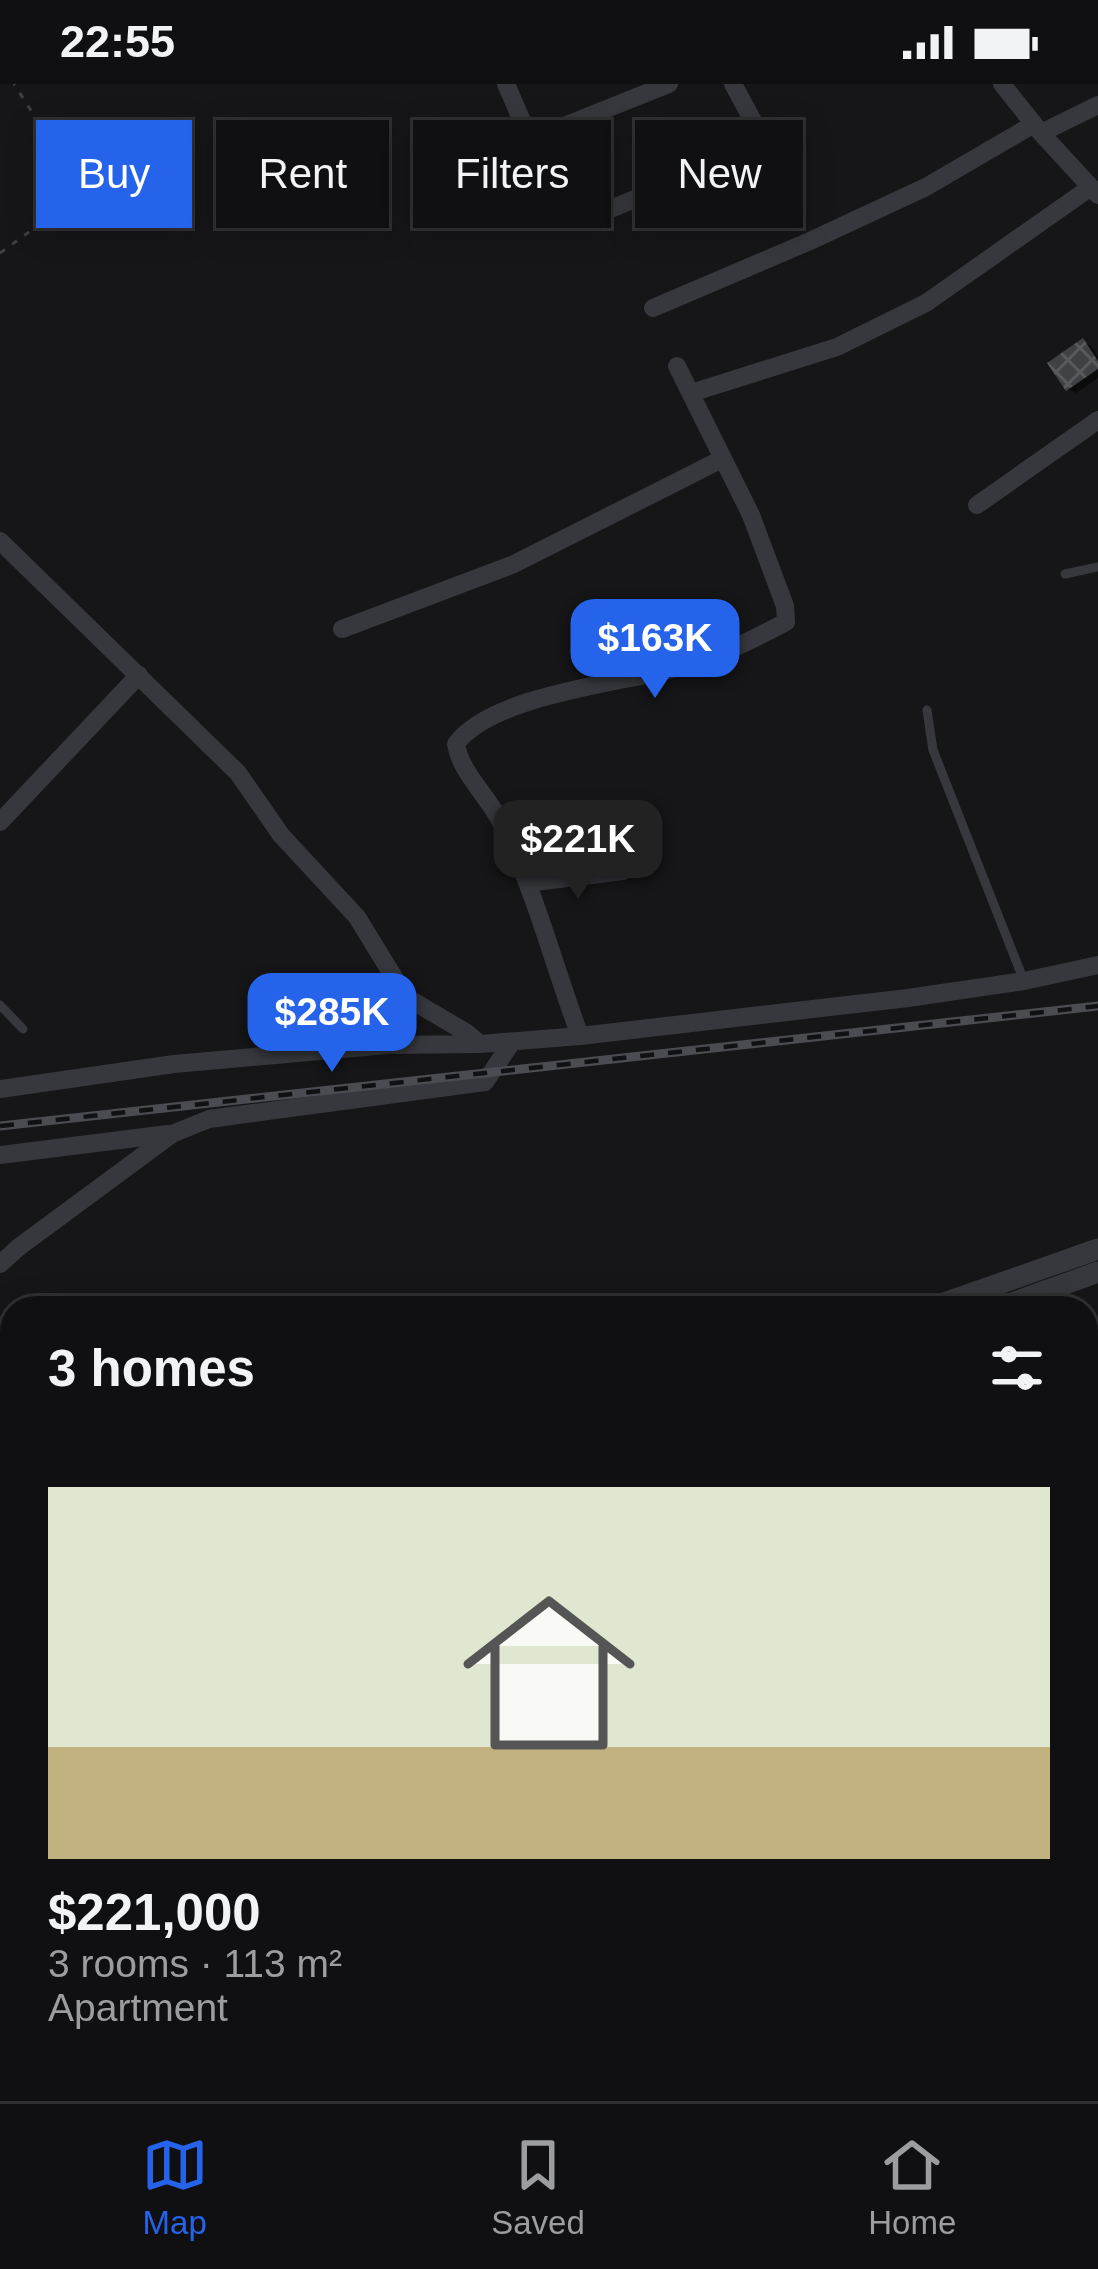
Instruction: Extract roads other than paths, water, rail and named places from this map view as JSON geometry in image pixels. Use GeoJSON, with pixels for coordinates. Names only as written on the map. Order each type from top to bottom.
{"type":"FeatureCollection","features":[{"type":"Feature","properties":{"kind":"street"},"geometry":{"type":"LineString","coordinates":[[506,84],[522,120]]}},
{"type":"Feature","properties":{"kind":"street"},"geometry":{"type":"LineString","coordinates":[[580,120],[669,84]]}},
{"type":"Feature","properties":{"kind":"street"},"geometry":{"type":"LineString","coordinates":[[611,209],[758,149],[760,134],[733,84]]}},
{"type":"Feature","properties":{"kind":"street"},"geometry":{"type":"LineString","coordinates":[[692,393],[837,347],[926,303],[1095,191],[1037,128],[1013,87]]}},
{"type":"Feature","properties":{"kind":"street"},"geometry":{"type":"LineString","coordinates":[[652,308],[810,241],[1037,128],[1098,105]]}},
{"type":"Feature","properties":{"kind":"street"},"geometry":{"type":"LineString","coordinates":[[580,1036],[527,883],[501,823],[458,757],[456,744],[464,733],[508,710],[558,692],[729,652],[786,622],[788,614],[757,529],[676,366]]}},
{"type":"Feature","properties":{"kind":"street"},"geometry":{"type":"LineString","coordinates":[[977,505],[1098,420]]}},
{"type":"Feature","properties":{"kind":"street"},"geometry":{"type":"LineString","coordinates":[[342,629],[514,565],[722,459]]}},
{"type":"Feature","properties":{"kind":"street"},"geometry":{"type":"LineString","coordinates":[[0,541],[238,773],[281,835],[356,917],[406,998],[480,1044]]}},
{"type":"Feature","properties":{"kind":"street"},"geometry":{"type":"LineString","coordinates":[[0,822],[140,675]]}},
{"type":"Feature","properties":{"kind":"street"},"geometry":{"type":"LineString","coordinates":[[527,883],[623,871]]}},
{"type":"Feature","properties":{"kind":"street"},"geometry":{"type":"LineString","coordinates":[[0,1088],[174,1064],[387,1045],[580,1036],[886,1001],[1098,965]]}},
{"type":"Feature","properties":{"kind":"street"},"geometry":{"type":"LineString","coordinates":[[0,1264],[172,1134],[209,1119],[484,1082],[512,1042]]}},
{"type":"Feature","properties":{"kind":"street"},"geometry":{"type":"LineString","coordinates":[[0,1156],[172,1134]]}},
{"type":"Feature","properties":{"kind":"street"},"geometry":{"type":"LineString","coordinates":[[964,1296],[1098,1249]]}},
{"type":"Feature","properties":{"kind":"street"},"geometry":{"type":"LineString","coordinates":[[1032,1296],[1098,1273]]}},
{"type":"Feature","properties":{"kind":"lane"},"geometry":{"type":"LineString","coordinates":[[1065,574],[1098,567]]}},
{"type":"Feature","properties":{"kind":"lane"},"geometry":{"type":"LineString","coordinates":[[927,710],[933,750],[1024,980]]}},
{"type":"Feature","properties":{"kind":"lane"},"geometry":{"type":"LineString","coordinates":[[0,1005],[23,1028]]}},
{"type":"Feature","properties":{"kind":"railway"},"geometry":{"type":"LineString","coordinates":[[0,1126],[1098,1006]]}}]}
